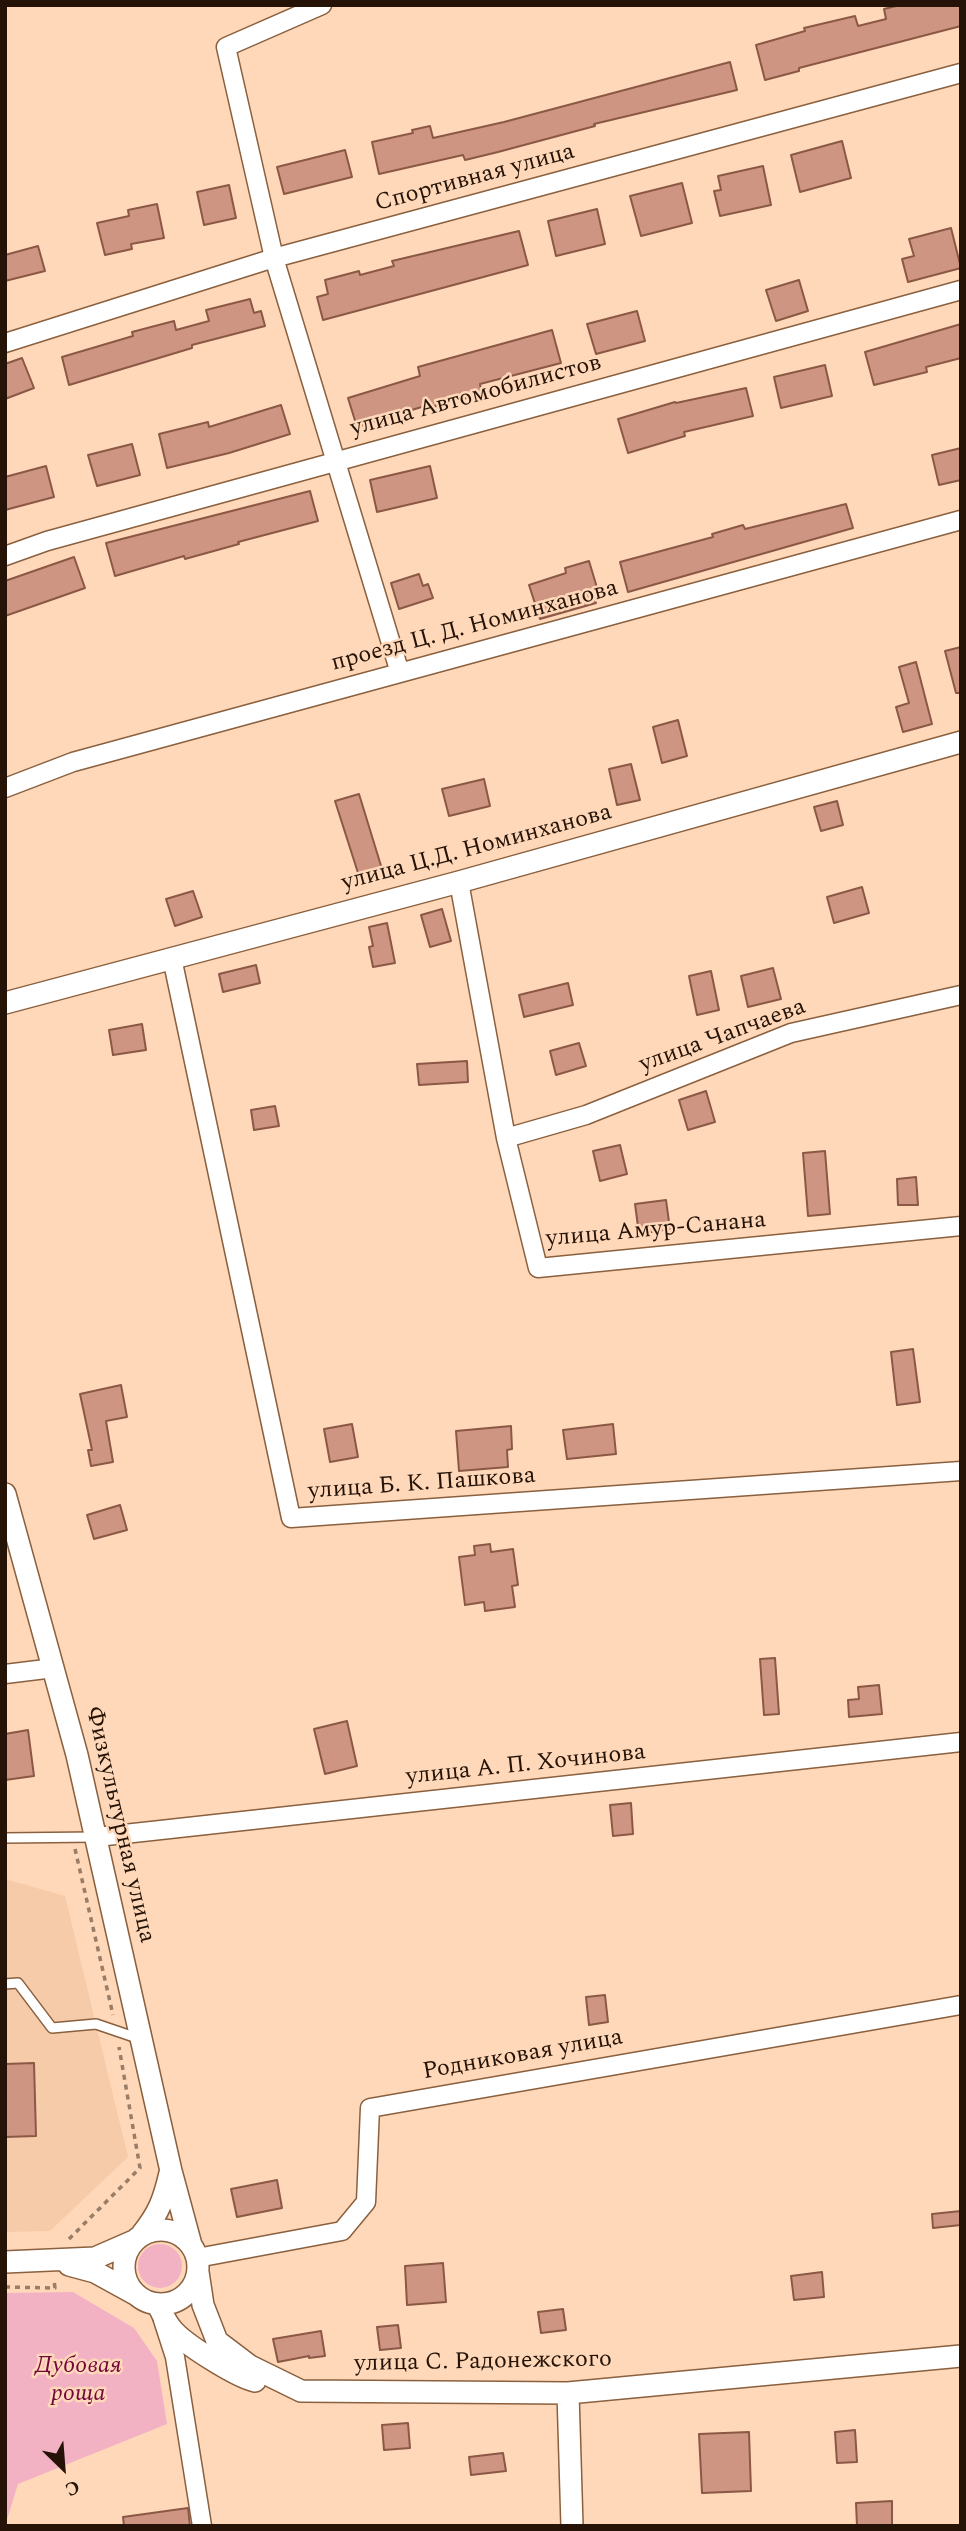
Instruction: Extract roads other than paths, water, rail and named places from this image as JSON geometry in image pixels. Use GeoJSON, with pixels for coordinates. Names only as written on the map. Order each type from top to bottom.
{"type":"FeatureCollection","features":[{"type":"Feature","properties":{"kind":"street"},"geometry":{"type":"LineString","coordinates":[[322,5],[226,47],[274,258],[400,673]]}},
{"type":"Feature","properties":{"kind":"street","name":"Спортивная улица"},"geometry":{"type":"LineString","coordinates":[[5,343],[274,258],[961,73]]}},
{"type":"Feature","properties":{"kind":"street","name":"улица Автомобилистов"},"geometry":{"type":"LineString","coordinates":[[5,556],[47,541],[961,290]]}},
{"type":"Feature","properties":{"kind":"street","name":"проезд Ц. Д. Номинханова"},"geometry":{"type":"LineString","coordinates":[[5,788],[73,762],[961,520]]}},
{"type":"Feature","properties":{"kind":"street","name":"улица Ц.Д. Номинханова"},"geometry":{"type":"LineString","coordinates":[[5,1003],[460,882],[961,742]]}},
{"type":"Feature","properties":{"kind":"street","name":"улица Амур-Санана"},"geometry":{"type":"LineString","coordinates":[[460,882],[506,1138],[538,1268],[961,1226]]}},
{"type":"Feature","properties":{"kind":"street","name":"улица Б. К. Пашкова"},"geometry":{"type":"LineString","coordinates":[[172,958],[291,1518],[961,1471]]}},
{"type":"Feature","properties":{"kind":"street","name":"улица Чапчаева"},"geometry":{"type":"LineString","coordinates":[[506,1138],[586,1115],[791,1033],[961,995]]}},
{"type":"Feature","properties":{"kind":"street","name":"Физкультурная улица"},"geometry":{"type":"LineString","coordinates":[[5,1494],[54,1668],[97,1838],[171,2171],[196,2258]]}},
{"type":"Feature","properties":{"kind":"street"},"geometry":{"type":"LineString","coordinates":[[5,1674],[54,1668]]}},
{"type":"Feature","properties":{"kind":"street","name":"улица А. П. Хочинова"},"geometry":{"type":"LineString","coordinates":[[97,1838],[961,1742]]}},
{"type":"Feature","properties":{"kind":"street","name":"Родниковая улица"},"geometry":{"type":"LineString","coordinates":[[196,2258],[342,2231],[366,2203],[370,2108],[961,2006]]}},
{"type":"Feature","properties":{"kind":"street","name":"Физкультурная улица"},"geometry":{"type":"LineString","coordinates":[[171,2171],[157,2216],[127,2251],[125,2276],[130,2287],[148,2300],[176,2357],[202,2526]]}},
{"type":"Feature","properties":{"kind":"street"},"geometry":{"type":"LineString","coordinates":[[5,2262],[95,2258],[152,2230],[164,2229],[174,2232],[196,2258],[188,2292],[169,2303],[148,2300],[95,2272],[53,2261]]}},
{"type":"Feature","properties":{"kind":"street","name":"улица С. Радонежского"},"geometry":{"type":"LineString","coordinates":[[196,2258],[203,2305],[218,2341],[250,2366],[301,2390],[568,2393],[961,2356]]}},
{"type":"Feature","properties":{"kind":"street"},"geometry":{"type":"LineString","coordinates":[[148,2300],[172,2330],[214,2361],[247,2379],[301,2390]]}},
{"type":"Feature","properties":{"kind":"street"},"geometry":{"type":"LineString","coordinates":[[568,2393],[572,2526]]}},
{"type":"Feature","properties":{"kind":"lane"},"geometry":{"type":"LineString","coordinates":[[5,1838],[97,1838]]}},
{"type":"Feature","properties":{"kind":"lane"},"geometry":{"type":"LineString","coordinates":[[5,1984],[18,1983],[52,2028],[96,2024],[142,2039]]}},
{"type":"Feature","properties":{"kind":"park label","name":"Дубовая роща"},"geometry":{"type":"Point","coordinates":[78,2381]}}]}
